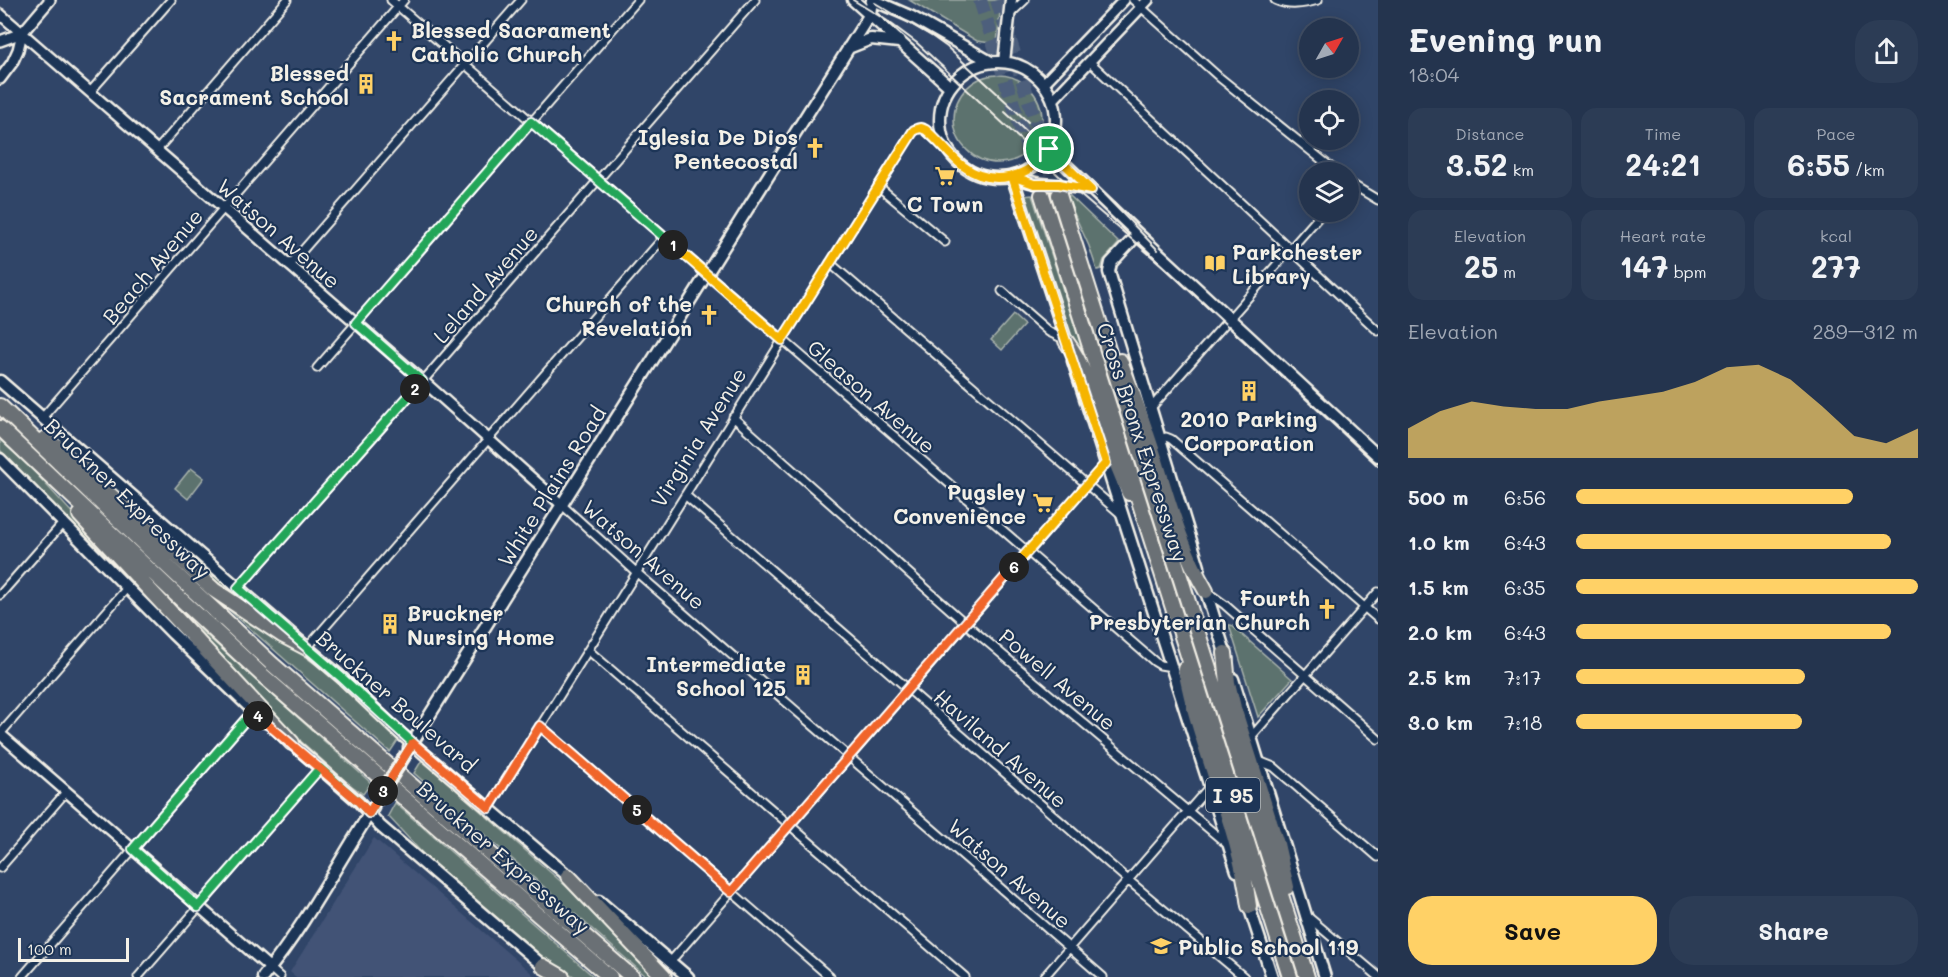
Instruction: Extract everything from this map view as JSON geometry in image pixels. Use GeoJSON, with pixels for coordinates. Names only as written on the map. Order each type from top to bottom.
{"type":"FeatureCollection","features":[{"type":"Feature","properties":{"kind":"highway","name":"Cross Bronx Expressway"},"geometry":{"type":"LineString","coordinates":[[1042,195],[1290,977]]}},
{"type":"Feature","properties":{"kind":"highway","name":"Cross Bronx Expressway"},"geometry":{"type":"LineString","coordinates":[[1059,195],[1307,977]]}},
{"type":"Feature","properties":{"kind":"highway"},"geometry":{"type":"LineString","coordinates":[[1074,244],[1139,409],[1183,545],[1206,591]]}},
{"type":"Feature","properties":{"kind":"highway"},"geometry":{"type":"LineString","coordinates":[[1066,340],[1078,356],[1085,372],[1114,457],[1159,563]]}},
{"type":"Feature","properties":{"kind":"highway","name":"Bruckner Expressway"},"geometry":{"type":"LineString","coordinates":[[0,406],[257,650],[632,977]]}},
{"type":"Feature","properties":{"kind":"highway"},"geometry":{"type":"LineString","coordinates":[[15,419],[59,448],[214,591],[282,635],[307,648]]}},
{"type":"Feature","properties":{"kind":"highway","name":"Bruckner Expressway"},"geometry":{"type":"LineString","coordinates":[[0,428],[253,667],[610,977]]}},
{"type":"Feature","properties":{"kind":"highway"},"geometry":{"type":"LineString","coordinates":[[41,466],[74,509],[292,743]]}},
{"type":"Feature","properties":{"kind":"highway"},"geometry":{"type":"LineString","coordinates":[[1175,614],[1188,687],[1242,863],[1249,906]]}},
{"type":"Feature","properties":{"kind":"highway"},"geometry":{"type":"LineString","coordinates":[[1225,653],[1231,699],[1280,853],[1307,977]]}},
{"type":"Feature","properties":{"kind":"highway"},"geometry":{"type":"LineString","coordinates":[[568,876],[664,977]]}},
{"type":"Feature","properties":{"kind":"highway"},"geometry":{"type":"LineString","coordinates":[[543,966],[562,977]]}},
{"type":"Feature","properties":{"kind":"main road"},"geometry":{"type":"LineString","coordinates":[[853,0],[950,87]]}},
{"type":"Feature","properties":{"kind":"main road"},"geometry":{"type":"LineString","coordinates":[[872,0],[888,3],[991,62]]}},
{"type":"Feature","properties":{"kind":"main road","name":"White Plains Road"},"geometry":{"type":"LineString","coordinates":[[266,973],[324,885],[870,14],[872,0]]}},
{"type":"Feature","properties":{"kind":"main road"},"geometry":{"type":"LineString","coordinates":[[1004,62],[1011,0]]}},
{"type":"Feature","properties":{"kind":"main road","name":"White Plains Road"},"geometry":{"type":"LineString","coordinates":[[870,14],[888,3]]}},
{"type":"Feature","properties":{"kind":"main road"},"geometry":{"type":"LineString","coordinates":[[848,48],[871,39],[899,42]]}},
{"type":"Feature","properties":{"kind":"main road"},"geometry":{"type":"LineString","coordinates":[[991,62],[1004,62],[1026,69],[1044,83],[1053,100],[1056,124],[1049,149],[1035,165],[1013,176],[996,178],[980,175],[965,167],[953,156],[944,139],[940,120],[942,104],[958,77],[977,66],[991,62]]}},
{"type":"Feature","properties":{"kind":"main road"},"geometry":{"type":"LineString","coordinates":[[1049,149],[1378,456]]}},
{"type":"Feature","properties":{"kind":"main road"},"geometry":{"type":"LineString","coordinates":[[1013,176],[1034,184],[1059,184],[1091,190]]}},
{"type":"Feature","properties":{"kind":"main road"},"geometry":{"type":"LineString","coordinates":[[1013,176],[1272,977]]}},
{"type":"Feature","properties":{"kind":"main road"},"geometry":{"type":"LineString","coordinates":[[1138,234],[1111,263],[1109,270],[1325,977]]}},
{"type":"Feature","properties":{"kind":"main road","name":"Bruckner Boulevard"},"geometry":{"type":"LineString","coordinates":[[0,381],[413,743],[688,977]]}},
{"type":"Feature","properties":{"kind":"main road"},"geometry":{"type":"LineString","coordinates":[[0,459],[253,711],[359,802],[380,826],[556,977]]}},
{"type":"Feature","properties":{"kind":"street"},"geometry":{"type":"LineString","coordinates":[[0,79],[12,63],[22,33],[50,0]]}},
{"type":"Feature","properties":{"kind":"street"},"geometry":{"type":"LineString","coordinates":[[90,92],[171,0]]}},
{"type":"Feature","properties":{"kind":"street"},"geometry":{"type":"LineString","coordinates":[[157,150],[287,0]]}},
{"type":"Feature","properties":{"kind":"street","name":"Gleason Avenue"},"geometry":{"type":"LineString","coordinates":[[391,0],[1155,662],[1172,667]]}},
{"type":"Feature","properties":{"kind":"street","name":"Beach Avenue"},"geometry":{"type":"LineString","coordinates":[[42,418],[404,0]]}},
{"type":"Feature","properties":{"kind":"street"},"geometry":{"type":"LineString","coordinates":[[289,266],[521,0]]}},
{"type":"Feature","properties":{"kind":"street"},"geometry":{"type":"LineString","coordinates":[[317,368],[638,0]]}},
{"type":"Feature","properties":{"kind":"street","name":"Leland Avenue"},"geometry":{"type":"LineString","coordinates":[[238,588],[755,0]]}},
{"type":"Feature","properties":{"kind":"street"},"geometry":{"type":"LineString","coordinates":[[1009,15],[1025,0]]}},
{"type":"Feature","properties":{"kind":"street"},"geometry":{"type":"LineString","coordinates":[[1044,83],[1124,0]]}},
{"type":"Feature","properties":{"kind":"street"},"geometry":{"type":"LineString","coordinates":[[1133,0],[1230,87],[1324,162]]}},
{"type":"Feature","properties":{"kind":"street"},"geometry":{"type":"LineString","coordinates":[[1053,100],[1148,0]]}},
{"type":"Feature","properties":{"kind":"street"},"geometry":{"type":"LineString","coordinates":[[1275,0],[1287,4],[1318,0]]}},
{"type":"Feature","properties":{"kind":"street","name":"Watson Avenue"},"geometry":{"type":"LineString","coordinates":[[0,14],[489,439],[636,572],[1103,977]]}},
{"type":"Feature","properties":{"kind":"street"},"geometry":{"type":"LineString","coordinates":[[0,41],[22,33]]}},
{"type":"Feature","properties":{"kind":"street"},"geometry":{"type":"LineString","coordinates":[[1090,62],[1378,331]]}},
{"type":"Feature","properties":{"kind":"street","name":"Virginia Avenue"},"geometry":{"type":"LineString","coordinates":[[489,808],[912,133],[918,128],[926,130],[953,156]]}},
{"type":"Feature","properties":{"kind":"street"},"geometry":{"type":"LineString","coordinates":[[878,186],[945,242]]}},
{"type":"Feature","properties":{"kind":"street"},"geometry":{"type":"LineString","coordinates":[[1359,188],[1378,200]]}},
{"type":"Feature","properties":{"kind":"street"},"geometry":{"type":"LineString","coordinates":[[1150,409],[1314,222]]}},
{"type":"Feature","properties":{"kind":"street"},"geometry":{"type":"LineString","coordinates":[[307,648],[664,237]]}},
{"type":"Feature","properties":{"kind":"street"},"geometry":{"type":"LineString","coordinates":[[830,263],[1122,515]]}},
{"type":"Feature","properties":{"kind":"street"},"geometry":{"type":"LineString","coordinates":[[1002,291],[1050,332],[1066,340]]}},
{"type":"Feature","properties":{"kind":"street","name":"Powell Avenue"},"geometry":{"type":"LineString","coordinates":[[733,417],[965,623],[1228,845]]}},
{"type":"Feature","properties":{"kind":"street"},"geometry":{"type":"LineString","coordinates":[[1160,439],[1166,437],[1171,439],[1378,619]]}},
{"type":"Feature","properties":{"kind":"street"},"geometry":{"type":"LineString","coordinates":[[670,962],[1106,463]]}},
{"type":"Feature","properties":{"kind":"street","name":"Haviland Avenue"},"geometry":{"type":"LineString","coordinates":[[685,495],[1128,880],[1244,977]]}},
{"type":"Feature","properties":{"kind":"street"},"geometry":{"type":"LineString","coordinates":[[0,595],[64,522]]}},
{"type":"Feature","properties":{"kind":"street"},"geometry":{"type":"LineString","coordinates":[[127,588],[0,734],[198,907],[266,973],[280,977]]}},
{"type":"Feature","properties":{"kind":"street"},"geometry":{"type":"LineString","coordinates":[[1206,591],[1378,739]]}},
{"type":"Feature","properties":{"kind":"street"},"geometry":{"type":"LineString","coordinates":[[1251,737],[1378,592]]}},
{"type":"Feature","properties":{"kind":"street"},"geometry":{"type":"LineString","coordinates":[[588,650],[966,977]]}},
{"type":"Feature","properties":{"kind":"street"},"geometry":{"type":"LineString","coordinates":[[22,977],[253,711]]}},
{"type":"Feature","properties":{"kind":"street"},"geometry":{"type":"LineString","coordinates":[[540,726],[830,977]]}},
{"type":"Feature","properties":{"kind":"street"},"geometry":{"type":"LineString","coordinates":[[1259,761],[1274,767],[1378,857]]}},
{"type":"Feature","properties":{"kind":"street"},"geometry":{"type":"LineString","coordinates":[[138,977],[320,768]]}},
{"type":"Feature","properties":{"kind":"street"},"geometry":{"type":"LineString","coordinates":[[1044,977],[1209,787]]}},
{"type":"Feature","properties":{"kind":"street"},"geometry":{"type":"LineString","coordinates":[[0,868],[66,792]]}},
{"type":"Feature","properties":{"kind":"street"},"geometry":{"type":"LineString","coordinates":[[1306,915],[1378,976]]}},
{"type":"Feature","properties":{"kind":"shaded area"},"geometry":{"type":"Polygon","coordinates":[[[374,838],[536,977],[296,977],[290,972],[374,838]]]}},
{"type":"Feature","properties":{"kind":"green space"},"geometry":{"type":"Polygon","coordinates":[[[909,0],[1001,0],[997,44],[977,41],[909,0]]]}},
{"type":"Feature","properties":{"kind":"green space"},"geometry":{"type":"Polygon","coordinates":[[[998,75],[1015,78],[1029,88],[1039,102],[1042,119],[1039,136],[1029,150],[1015,160],[998,163],[981,160],[967,150],[957,136],[954,119],[957,102],[967,88],[981,78],[998,75]]]}},
{"type":"Feature","properties":{"kind":"green space"},"geometry":{"type":"Polygon","coordinates":[[[1032,195],[1088,367],[1066,329],[1024,196],[1032,195]]]}},
{"type":"Feature","properties":{"kind":"green space"},"geometry":{"type":"Polygon","coordinates":[[[1066,196],[1070,196],[1119,243],[1104,260],[1101,269],[1097,270],[1089,246],[1066,196]]]}},
{"type":"Feature","properties":{"kind":"green space"},"geometry":{"type":"Polygon","coordinates":[[[1013,315],[1024,325],[1002,350],[991,340],[1013,315]]]}},
{"type":"Feature","properties":{"kind":"green space"},"geometry":{"type":"Polygon","coordinates":[[[47,427],[252,606],[249,609],[208,583],[44,429],[47,427]]]}},
{"type":"Feature","properties":{"kind":"green space"},"geometry":{"type":"Polygon","coordinates":[[[0,440],[29,466],[204,656],[203,658],[0,450],[0,440]]]}},
{"type":"Feature","properties":{"kind":"green space"},"geometry":{"type":"Polygon","coordinates":[[[191,468],[204,478],[188,499],[175,488],[191,468]]]}},
{"type":"Feature","properties":{"kind":"green space"},"geometry":{"type":"Polygon","coordinates":[[[231,608],[286,643],[354,695],[398,740],[390,752],[229,610],[231,608]]]}},
{"type":"Feature","properties":{"kind":"green space"},"geometry":{"type":"Polygon","coordinates":[[[188,619],[371,783],[363,794],[261,706],[185,621],[188,619]]]}},
{"type":"Feature","properties":{"kind":"green space"},"geometry":{"type":"Polygon","coordinates":[[[1229,625],[1292,679],[1258,717],[1229,625]]]}},
{"type":"Feature","properties":{"kind":"green space"},"geometry":{"type":"Polygon","coordinates":[[[422,760],[574,893],[658,977],[647,977],[414,773],[422,760]]]}},
{"type":"Feature","properties":{"kind":"green space"},"geometry":{"type":"Polygon","coordinates":[[[395,803],[594,977],[575,977],[544,958],[424,855],[388,816],[395,803]]]}},
{"type":"Feature","properties":{"kind":"tunnel"},"geometry":{"type":"LineString","coordinates":[[980,0],[1042,195]]}},
{"type":"Feature","properties":{"kind":"tunnel"},"geometry":{"type":"LineString","coordinates":[[997,0],[1059,195]]}},
{"type":"Feature","properties":{"kind":"railway"},"geometry":{"type":"LineString","coordinates":[[853,0],[886,20],[917,43],[1071,187],[1164,267],[1378,466]]}},
{"type":"Feature","properties":{"kind":"railway"},"geometry":{"type":"LineString","coordinates":[[875,3],[947,47],[1028,122]]}},
{"type":"Feature","properties":{"kind":"railway"},"geometry":{"type":"LineString","coordinates":[[1005,112],[1095,196]]}},
{"type":"Feature","properties":{"kind":"railway"},"geometry":{"type":"LineString","coordinates":[[1091,181],[1158,250]]}},
{"type":"Feature","properties":{"kind":"place","name":"Blessed Sacrament Catholic Church"},"geometry":{"type":"Point","coordinates":[394,41]}},
{"type":"Feature","properties":{"kind":"place","name":"Blessed Sacrament School"},"geometry":{"type":"Point","coordinates":[366,84]}},
{"type":"Feature","properties":{"kind":"place","name":"Iglesia De Dios Pentecostal"},"geometry":{"type":"Point","coordinates":[815,148]}},
{"type":"Feature","properties":{"kind":"place","name":"C Town"},"geometry":{"type":"Point","coordinates":[945,176]}},
{"type":"Feature","properties":{"kind":"place","name":"Parkchester Library"},"geometry":{"type":"Point","coordinates":[1215,263]}},
{"type":"Feature","properties":{"kind":"place","name":"Church of the Revelation"},"geometry":{"type":"Point","coordinates":[709,315]}},
{"type":"Feature","properties":{"kind":"place","name":"2010 Parking Corporation"},"geometry":{"type":"Point","coordinates":[1249,391]}},
{"type":"Feature","properties":{"kind":"place","name":"Pugsley Convenience"},"geometry":{"type":"Point","coordinates":[1043,503]}},
{"type":"Feature","properties":{"kind":"place","name":"Fourth Presbyterian Church"},"geometry":{"type":"Point","coordinates":[1327,609]}},
{"type":"Feature","properties":{"kind":"place","name":"Bruckner Nursing Home"},"geometry":{"type":"Point","coordinates":[390,624]}},
{"type":"Feature","properties":{"kind":"place","name":"Intermediate School 125"},"geometry":{"type":"Point","coordinates":[803,675]}},
{"type":"Feature","properties":{"kind":"place","name":"Public School 119"},"geometry":{"type":"Point","coordinates":[1161,946]}},
{"type":"Feature","properties":{"kind":"route"},"geometry":{"type":"LineString","coordinates":[[1049,149],[1031,168],[1013,176],[1007,177],[996,178],[975,173],[962,165],[926,130],[921,128],[914,130],[782,340],[531,122],[356,323],[422,381],[238,588],[413,743],[369,813],[320,768],[198,907],[133,849],[253,711],[292,743],[359,802],[369,813],[376,802],[413,743],[489,808],[540,726],[731,892],[1106,463],[1066,340],[1012,176],[1013,176],[1025,182],[1034,184],[1059,184],[1091,190],[1049,149]]}}]}
